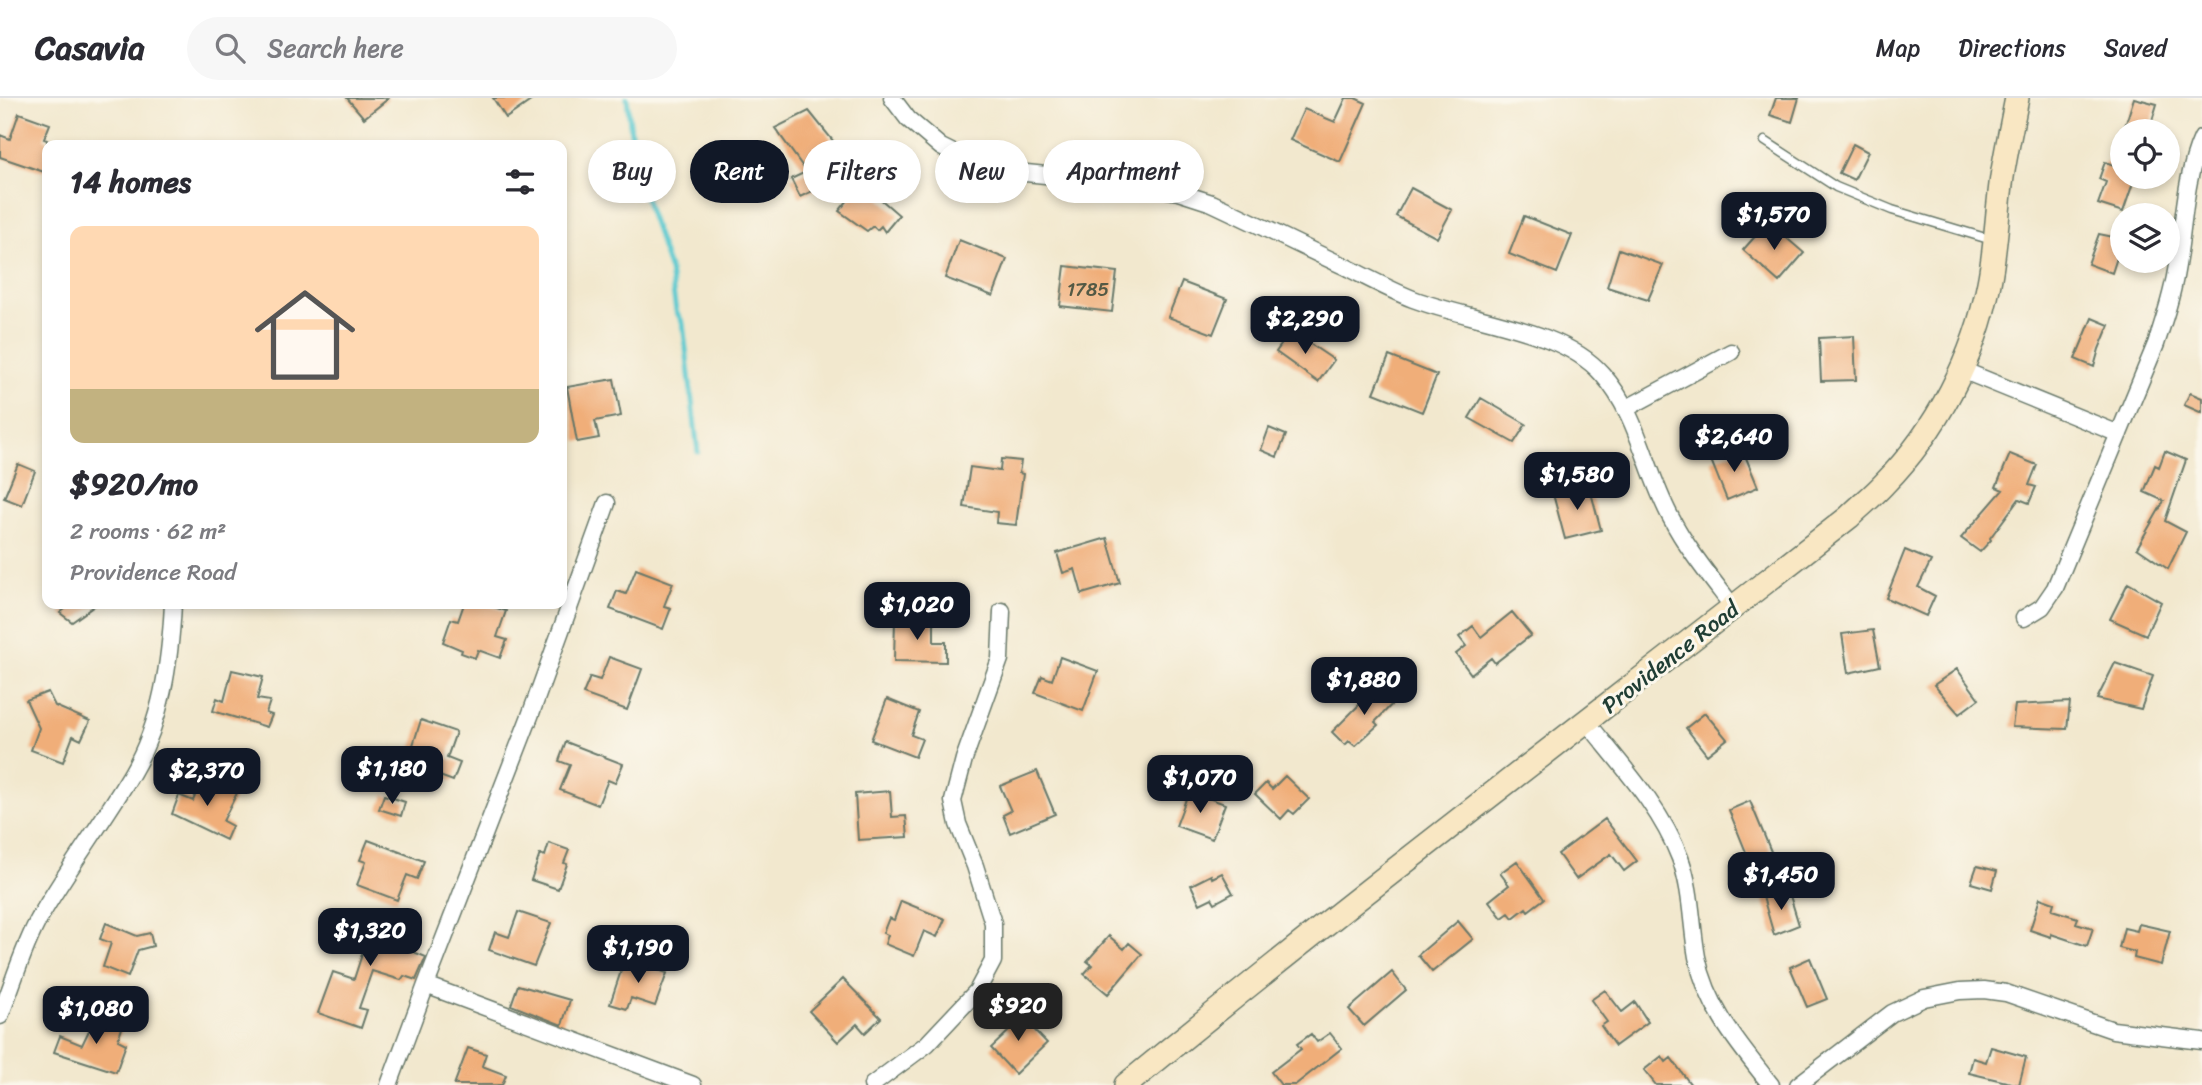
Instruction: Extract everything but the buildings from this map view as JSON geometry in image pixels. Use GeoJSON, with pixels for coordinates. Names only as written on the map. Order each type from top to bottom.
{"type":"FeatureCollection","features":[{"type":"Feature","properties":{"kind":"street"},"geometry":{"type":"LineString","coordinates":[[892,98],[908,119],[941,147],[969,161],[997,170],[1142,185],[1178,192],[1212,203],[1411,298],[1447,311],[1542,336],[1564,345],[1600,370],[1615,389],[1627,408],[1653,480],[1670,516],[1691,551],[1733,607]]}},
{"type":"Feature","properties":{"kind":"street","name":"Providence Road"},"geometry":{"type":"LineString","coordinates":[[1126,1085],[1245,987],[1849,517],[1884,484],[1927,431],[1962,370],[1978,326],[1989,283],[2002,177],[2017,98]]}},
{"type":"Feature","properties":{"kind":"street"},"geometry":{"type":"LineString","coordinates":[[2024,618],[2042,607],[2056,588],[2156,344],[2168,308],[2191,174],[2202,138]]}},
{"type":"Feature","properties":{"kind":"street"},"geometry":{"type":"LineString","coordinates":[[1627,408],[1731,352]]}},
{"type":"Feature","properties":{"kind":"street"},"geometry":{"type":"LineString","coordinates":[[1962,370],[2119,434]]}},
{"type":"Feature","properties":{"kind":"street"},"geometry":{"type":"LineString","coordinates":[[389,1085],[530,716],[607,503]]}},
{"type":"Feature","properties":{"kind":"street"},"geometry":{"type":"LineString","coordinates":[[0,1016],[38,919],[133,771],[165,687],[173,609]]}},
{"type":"Feature","properties":{"kind":"street"},"geometry":{"type":"LineString","coordinates":[[872,1085],[927,1044],[977,991],[993,961],[993,923],[958,824],[953,801],[964,759],[1000,659],[1002,611]]}},
{"type":"Feature","properties":{"kind":"street"},"geometry":{"type":"LineString","coordinates":[[1587,722],[1651,804],[1670,834],[1688,884],[1698,958],[1709,997],[1729,1032],[1771,1085]]}},
{"type":"Feature","properties":{"kind":"street"},"geometry":{"type":"LineString","coordinates":[[426,985],[693,1085]]}},
{"type":"Feature","properties":{"kind":"street"},"geometry":{"type":"LineString","coordinates":[[1798,1085],[1892,1013],[1924,998],[1959,991],[2006,993],[2113,1030],[2202,1041]]}},
{"type":"Feature","properties":{"kind":"lane"},"geometry":{"type":"LineString","coordinates":[[1765,141],[1836,187],[1892,210],[1994,240]]}},
{"type":"Feature","properties":{"kind":"waterway"},"geometry":{"type":"LineString","coordinates":[[627,98],[633,150],[649,211],[670,271],[676,311],[683,323],[698,452]]}}]}
